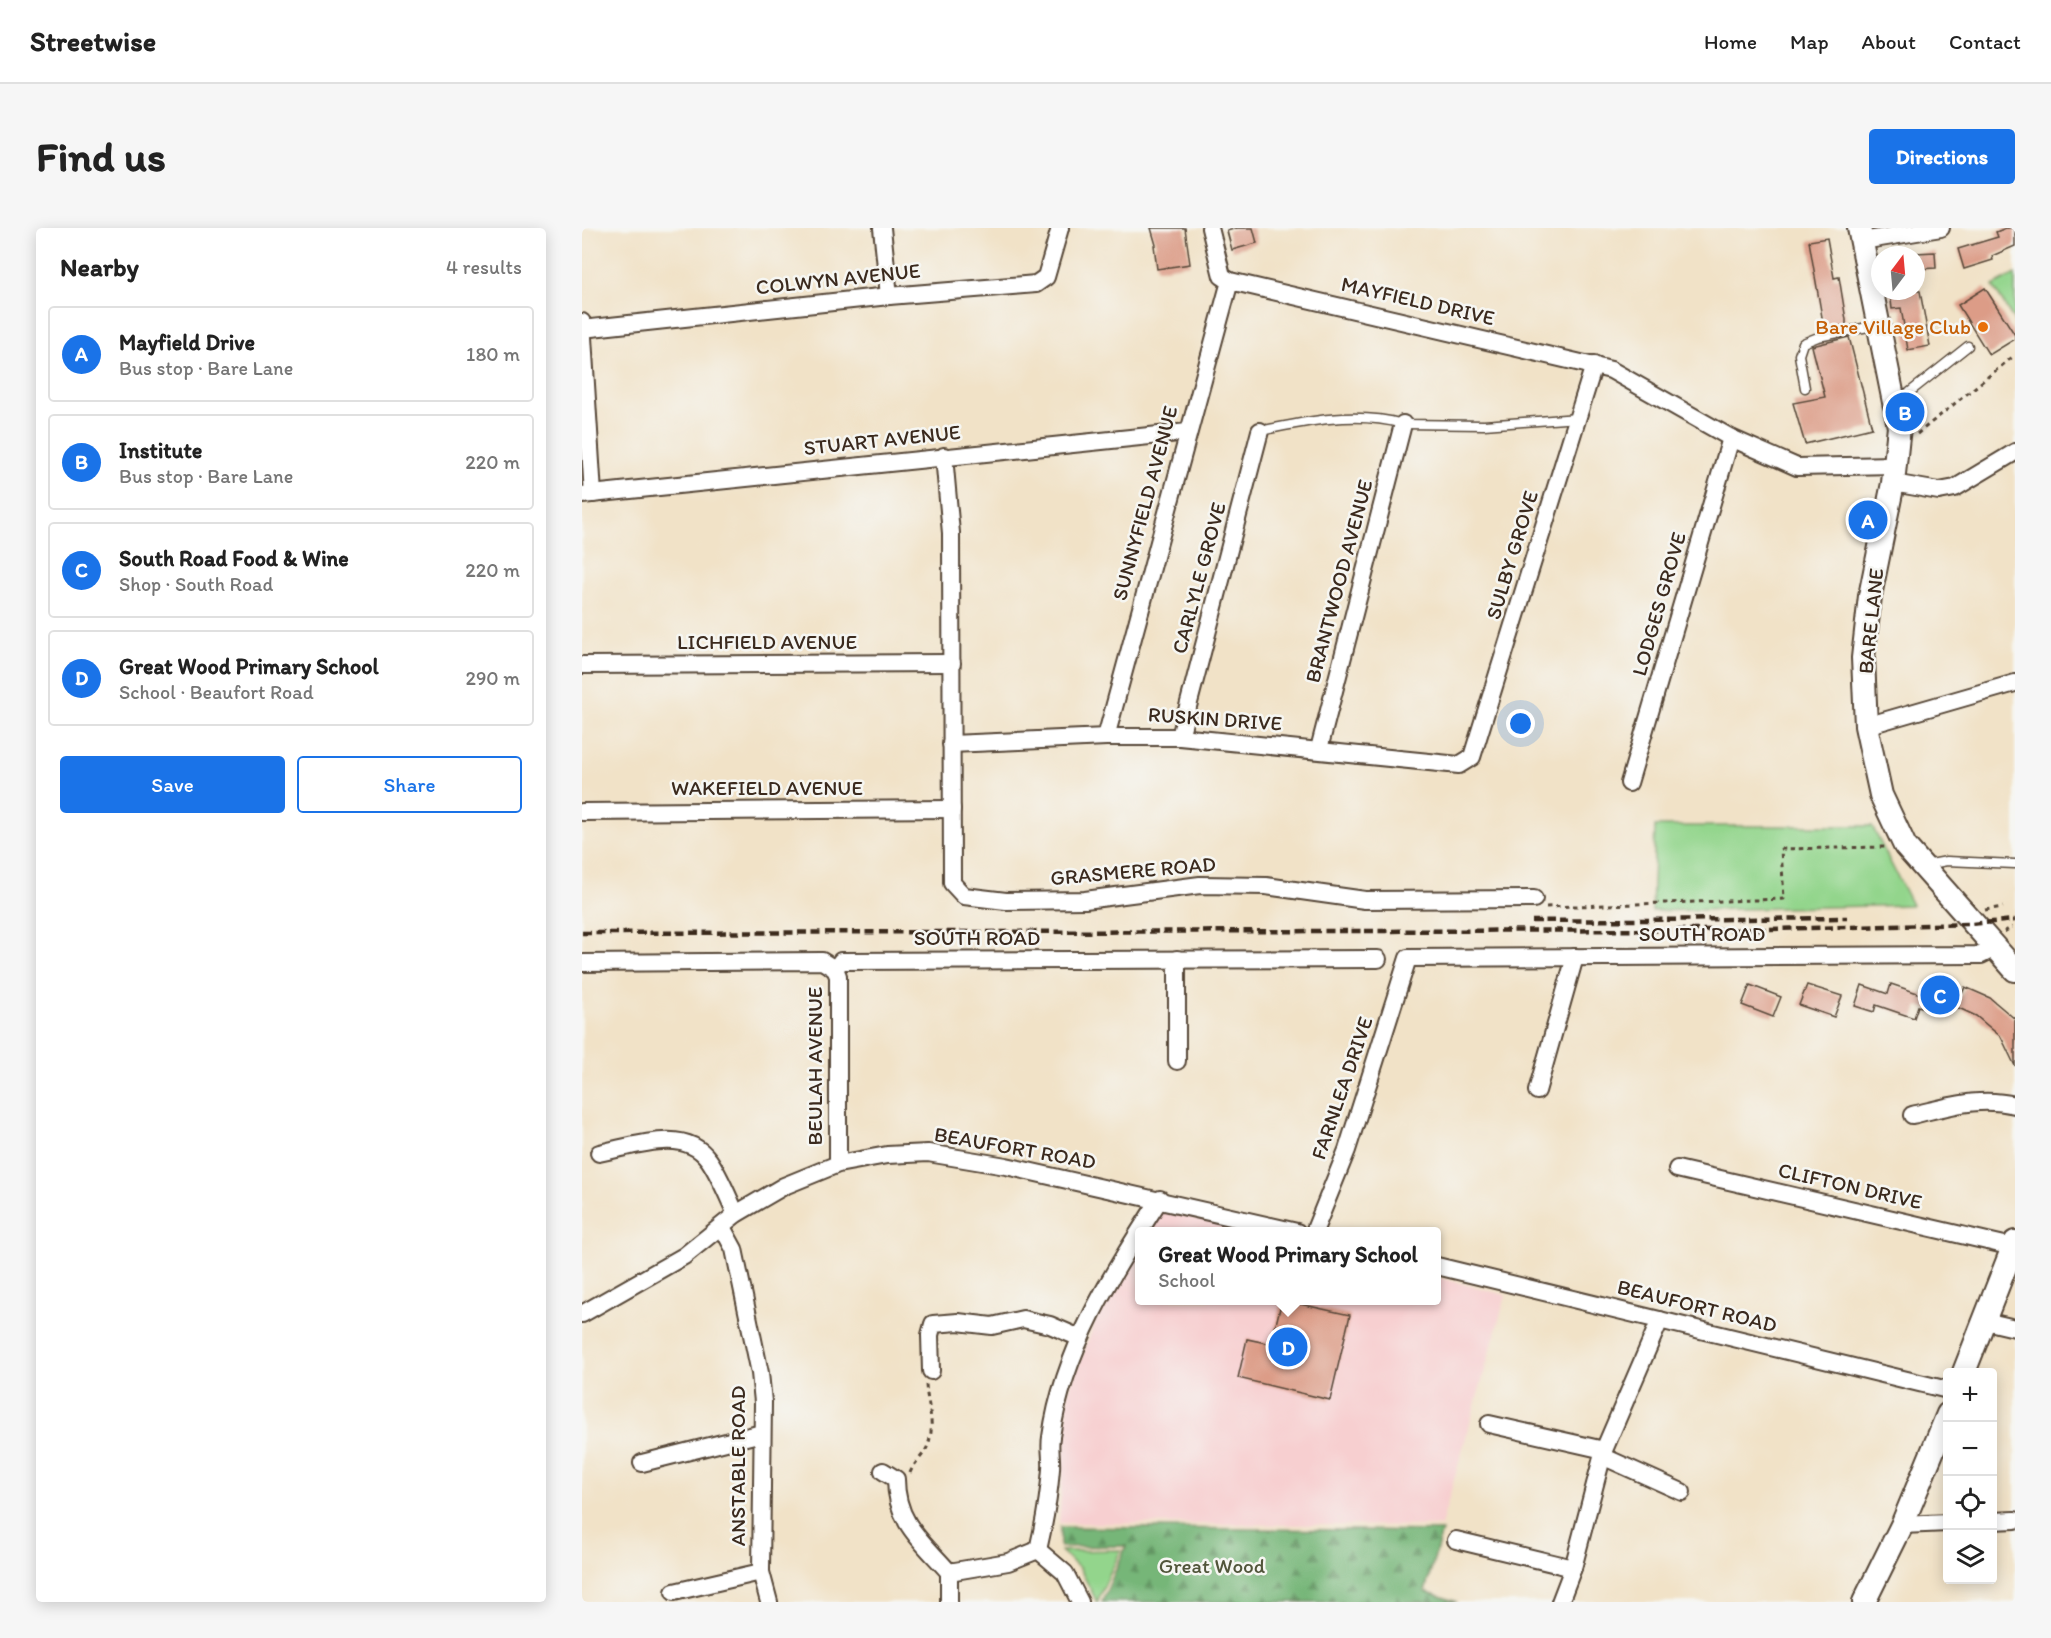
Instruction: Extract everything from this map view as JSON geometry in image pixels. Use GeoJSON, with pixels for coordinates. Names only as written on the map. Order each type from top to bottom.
{"type":"FeatureCollection","features":[{"type":"Feature","properties":{"kind":"main road","name":"BARE LANE"},"geometry":{"type":"LineString","coordinates":[[1861,235],[1899,428],[1895,466],[1869,607],[1863,658],[1866,726],[1881,795],[1905,846],[2015,970]]}},
{"type":"Feature","properties":{"kind":"main road"},"geometry":{"type":"LineString","coordinates":[[1966,1368],[2014,1245]]}},
{"type":"Feature","properties":{"kind":"main road"},"geometry":{"type":"LineString","coordinates":[[1864,1602],[1902,1525],[1944,1422]]}},
{"type":"Feature","properties":{"kind":"street"},"geometry":{"type":"LineString","coordinates":[[882,228],[889,296]]}},
{"type":"Feature","properties":{"kind":"street","name":"COLWYN AVENUE"},"geometry":{"type":"LineString","coordinates":[[582,328],[889,296],[1036,284],[1046,277],[1060,228]]}},
{"type":"Feature","properties":{"kind":"street"},"geometry":{"type":"LineString","coordinates":[[1210,228],[1222,276],[1230,281]]}},
{"type":"Feature","properties":{"kind":"street"},"geometry":{"type":"LineString","coordinates":[[1861,235],[1941,228]]}},
{"type":"Feature","properties":{"kind":"street","name":"MAYFIELD DRIVE"},"geometry":{"type":"LineString","coordinates":[[1230,281],[1611,370],[1731,438],[1797,467],[1895,466],[1940,491],[1955,488],[2015,452]]}},
{"type":"Feature","properties":{"kind":"street","name":"SUNNYFIELD AVENUE"},"geometry":{"type":"LineString","coordinates":[[1106,737],[1230,281]]}},
{"type":"Feature","properties":{"kind":"street"},"geometry":{"type":"LineString","coordinates":[[582,322],[587,494]]}},
{"type":"Feature","properties":{"kind":"street","name":"SULBY GROVE"},"geometry":{"type":"LineString","coordinates":[[1472,757],[1594,365]]}},
{"type":"Feature","properties":{"kind":"street","name":"BRANTWOOD AVENUE"},"geometry":{"type":"LineString","coordinates":[[1319,749],[1403,424]]}},
{"type":"Feature","properties":{"kind":"street","name":"CARLYLE GROVE"},"geometry":{"type":"LineString","coordinates":[[1180,737],[1260,431]]}},
{"type":"Feature","properties":{"kind":"street","name":"STUART AVENUE"},"geometry":{"type":"LineString","coordinates":[[587,494],[1188,432]]}},
{"type":"Feature","properties":{"kind":"street","name":"LODGES GROVE"},"geometry":{"type":"LineString","coordinates":[[1629,783],[1731,438]]}},
{"type":"Feature","properties":{"kind":"street","name":"GRASMERE ROAD"},"geometry":{"type":"LineString","coordinates":[[944,456],[951,533],[952,883],[964,896],[1006,901],[1085,900],[1200,885],[1266,886],[1365,900],[1534,899]]}},
{"type":"Feature","properties":{"kind":"street","name":"LICHFIELD AVENUE"},"geometry":{"type":"LineString","coordinates":[[582,665],[952,663]]}},
{"type":"Feature","properties":{"kind":"street"},"geometry":{"type":"LineString","coordinates":[[1866,726],[2015,683]]}},
{"type":"Feature","properties":{"kind":"street","name":"RUSKIN DRIVE"},"geometry":{"type":"LineString","coordinates":[[951,744],[1106,737],[1180,737],[1319,749],[1459,765],[1472,757]]}},
{"type":"Feature","properties":{"kind":"street","name":"WAKEFIELD AVENUE"},"geometry":{"type":"LineString","coordinates":[[582,812],[952,809]]}},
{"type":"Feature","properties":{"kind":"street","name":"SOUTH ROAD"},"geometry":{"type":"LineString","coordinates":[[1408,958],[1981,955],[1995,948]]}},
{"type":"Feature","properties":{"kind":"street"},"geometry":{"type":"LineString","coordinates":[[1538,1091],[1575,957]]}},
{"type":"Feature","properties":{"kind":"street","name":"SOUTH ROAD"},"geometry":{"type":"LineString","coordinates":[[835,969],[841,961],[1378,958]]}},
{"type":"Feature","properties":{"kind":"street","name":"FARNLEA DRIVE"},"geometry":{"type":"LineString","coordinates":[[1316,1227],[1347,1150],[1408,958]]}},
{"type":"Feature","properties":{"kind":"street"},"geometry":{"type":"LineString","coordinates":[[1177,959],[1177,1061]]}},
{"type":"Feature","properties":{"kind":"street"},"geometry":{"type":"LineString","coordinates":[[582,963],[822,961],[835,969]]}},
{"type":"Feature","properties":{"kind":"street","name":"BEULAH AVENUE"},"geometry":{"type":"LineString","coordinates":[[835,969],[838,976],[838,1164]]}},
{"type":"Feature","properties":{"kind":"street"},"geometry":{"type":"LineString","coordinates":[[1912,1115],[1974,1101],[1994,1100],[2015,1105]]}},
{"type":"Feature","properties":{"kind":"street"},"geometry":{"type":"LineString","coordinates":[[599,1153],[668,1140],[688,1142],[708,1158],[736,1214]]}},
{"type":"Feature","properties":{"kind":"street","name":"BEAUFORT ROAD"},"geometry":{"type":"LineString","coordinates":[[582,1314],[684,1256],[736,1214],[784,1186],[838,1164],[887,1155],[928,1153],[1006,1166],[1276,1227]]}},
{"type":"Feature","properties":{"kind":"street","name":"CLIFTON DRIVE"},"geometry":{"type":"LineString","coordinates":[[1677,1169],[2014,1245]]}},
{"type":"Feature","properties":{"kind":"street"},"geometry":{"type":"LineString","coordinates":[[1142,1227],[1160,1199]]}},
{"type":"Feature","properties":{"kind":"street","name":"ANSTABLE ROAD"},"geometry":{"type":"LineString","coordinates":[[722,1227],[734,1249],[760,1373],[763,1402],[761,1572],[769,1602]]}},
{"type":"Feature","properties":{"kind":"street"},"geometry":{"type":"LineString","coordinates":[[1038,1550],[1051,1468],[1050,1439],[1061,1390],[1080,1338],[1135,1238]]}},
{"type":"Feature","properties":{"kind":"street","name":"BEAUFORT ROAD"},"geometry":{"type":"LineString","coordinates":[[1441,1267],[1943,1389]]}},
{"type":"Feature","properties":{"kind":"street"},"geometry":{"type":"LineString","coordinates":[[931,1371],[930,1335],[933,1324],[958,1322],[992,1326],[1023,1319],[1050,1325],[1080,1338]]}},
{"type":"Feature","properties":{"kind":"street"},"geometry":{"type":"LineString","coordinates":[[1560,1602],[1573,1568],[1603,1453],[1660,1320]]}},
{"type":"Feature","properties":{"kind":"street"},"geometry":{"type":"LineString","coordinates":[[1985,1321],[2015,1328]]}},
{"type":"Feature","properties":{"kind":"street"},"geometry":{"type":"LineString","coordinates":[[1489,1424],[1603,1453],[1682,1492]]}},
{"type":"Feature","properties":{"kind":"street"},"geometry":{"type":"LineString","coordinates":[[642,1463],[762,1433]]}},
{"type":"Feature","properties":{"kind":"street"},"geometry":{"type":"LineString","coordinates":[[896,1475],[896,1501],[903,1518],[949,1572],[949,1602]]}},
{"type":"Feature","properties":{"kind":"street"},"geometry":{"type":"LineString","coordinates":[[1997,1521],[2015,1520]]}},
{"type":"Feature","properties":{"kind":"street"},"geometry":{"type":"LineString","coordinates":[[1902,1525],[1943,1523]]}},
{"type":"Feature","properties":{"kind":"street"},"geometry":{"type":"LineString","coordinates":[[1456,1540],[1573,1568]]}},
{"type":"Feature","properties":{"kind":"street"},"geometry":{"type":"LineString","coordinates":[[949,1572],[1008,1562],[1038,1550]]}},
{"type":"Feature","properties":{"kind":"street"},"geometry":{"type":"LineString","coordinates":[[1038,1550],[1065,1574],[1080,1602]]}},
{"type":"Feature","properties":{"kind":"street"},"geometry":{"type":"LineString","coordinates":[[674,1592],[761,1572]]}},
{"type":"Feature","properties":{"kind":"lane"},"geometry":{"type":"LineString","coordinates":[[1805,388],[1799,355],[1803,344],[1818,337],[1878,325]]}},
{"type":"Feature","properties":{"kind":"lane"},"geometry":{"type":"LineString","coordinates":[[1895,404],[1968,346]]}},
{"type":"Feature","properties":{"kind":"lane"},"geometry":{"type":"LineString","coordinates":[[1260,431],[1323,418],[1390,420],[1403,424],[1484,425],[1578,418]]}},
{"type":"Feature","properties":{"kind":"lane"},"geometry":{"type":"LineString","coordinates":[[1922,866],[1947,861],[2015,864]]}},
{"type":"Feature","properties":{"kind":"path"},"geometry":{"type":"LineString","coordinates":[[1895,466],[2015,356]]}},
{"type":"Feature","properties":{"kind":"path"},"geometry":{"type":"LineString","coordinates":[[1534,899],[1534,907],[1784,899],[1781,849],[1905,846]]}},
{"type":"Feature","properties":{"kind":"path"},"geometry":{"type":"LineString","coordinates":[[896,1475],[913,1465],[928,1447],[933,1419],[926,1397],[925,1379],[931,1371]]}},
{"type":"Feature","properties":{"kind":"shaded area"},"geometry":{"type":"Polygon","coordinates":[[[1156,1203],[1245,1227],[1144,1227],[1156,1203]]]}},
{"type":"Feature","properties":{"kind":"shaded area"},"geometry":{"type":"Polygon","coordinates":[[[1135,1242],[1135,1305],[1441,1305],[1441,1278],[1506,1295],[1441,1526],[1059,1523],[1068,1392],[1103,1302],[1135,1242]]]}},
{"type":"Feature","properties":{"kind":"green space"},"geometry":{"type":"Polygon","coordinates":[[[2015,274],[2015,322],[1993,286],[2015,274]]]}},
{"type":"Feature","properties":{"kind":"green space"},"geometry":{"type":"Polygon","coordinates":[[[1655,826],[1872,826],[1912,905],[1652,911],[1655,826]]]}},
{"type":"Feature","properties":{"kind":"green space","name":"Great Wood"},"geometry":{"type":"Polygon","coordinates":[[[1060,1527],[1442,1531],[1425,1591],[1457,1602],[1102,1602],[1126,1546],[1060,1547],[1060,1527]]]}},
{"type":"Feature","properties":{"kind":"green space"},"geometry":{"type":"Polygon","coordinates":[[[1121,1550],[1097,1602],[1080,1569],[1061,1551],[1121,1550]]]}},
{"type":"Feature","properties":{"kind":"building"},"geometry":{"type":"Polygon","coordinates":[[[1151,228],[1185,228],[1190,264],[1157,269],[1154,245],[1156,245],[1151,228]]]}},
{"type":"Feature","properties":{"kind":"building"},"geometry":{"type":"Polygon","coordinates":[[[1237,228],[1253,228],[1257,243],[1232,250],[1227,231],[1237,228]]]}},
{"type":"Feature","properties":{"kind":"building"},"geometry":{"type":"Polygon","coordinates":[[[2006,228],[2015,228],[2015,246],[1992,256],[1993,260],[1964,269],[1958,249],[1998,237],[1996,232],[2006,228]]]}},
{"type":"Feature","properties":{"kind":"building"},"geometry":{"type":"Polygon","coordinates":[[[1827,238],[1834,278],[1839,277],[1846,325],[1824,329],[1809,241],[1827,238]]]}},
{"type":"Feature","properties":{"kind":"building"},"geometry":{"type":"Polygon","coordinates":[[[1935,252],[1936,268],[1925,269],[1925,253],[1935,252]]]}},
{"type":"Feature","properties":{"kind":"building"},"geometry":{"type":"Polygon","coordinates":[[[1985,288],[2015,335],[2015,339],[1989,355],[1958,305],[1985,288]]]}},
{"type":"Feature","properties":{"kind":"building"},"geometry":{"type":"Polygon","coordinates":[[[1891,300],[1922,300],[1930,346],[1908,350],[1901,308],[1892,309],[1891,300]]]}},
{"type":"Feature","properties":{"kind":"building"},"geometry":{"type":"Polygon","coordinates":[[[1849,337],[1872,428],[1805,444],[1793,403],[1825,397],[1812,346],[1849,337]]]}},
{"type":"Feature","properties":{"kind":"building"},"geometry":{"type":"Polygon","coordinates":[[[1891,984],[1929,997],[1931,987],[1961,996],[1965,987],[1990,998],[2015,1019],[2015,1066],[2001,1037],[1976,1016],[1948,1003],[1945,1014],[1918,1006],[1914,1018],[1876,1005],[1874,1012],[1855,1006],[1862,985],[1888,994],[1891,984]]]}},
{"type":"Feature","properties":{"kind":"building"},"geometry":{"type":"Polygon","coordinates":[[[1750,985],[1781,997],[1773,1017],[1742,1005],[1750,985]]]}},
{"type":"Feature","properties":{"kind":"building"},"geometry":{"type":"Polygon","coordinates":[[[1807,985],[1842,996],[1834,1017],[1799,1005],[1807,985]]]}},
{"type":"Feature","properties":{"kind":"building"},"geometry":{"type":"Polygon","coordinates":[[[1281,1305],[1305,1305],[1350,1315],[1330,1400],[1238,1378],[1247,1339],[1271,1344],[1281,1305]]]}},
{"type":"Feature","properties":{"kind":"railway"},"geometry":{"type":"LineString","coordinates":[[1532,921],[1847,918]]}},
{"type":"Feature","properties":{"kind":"railway"},"geometry":{"type":"LineString","coordinates":[[582,933],[1731,930],[1971,924],[2015,920]]}},
{"type":"Feature","properties":{"kind":"place","name":"Bare Village Club"},"geometry":{"type":"Point","coordinates":[1983,327]}},
{"type":"Feature","properties":{"kind":"place","name":"Institute"},"geometry":{"type":"Point","coordinates":[1905,412]}},
{"type":"Feature","properties":{"kind":"place","name":"Mayfield Drive"},"geometry":{"type":"Point","coordinates":[1868,520]}},
{"type":"Feature","properties":{"kind":"place","name":"South Road Food & Wine"},"geometry":{"type":"Point","coordinates":[1940,995]}},
{"type":"Feature","properties":{"kind":"place","name":"Great Wood Primary School"},"geometry":{"type":"Point","coordinates":[1288,1347]}}]}
